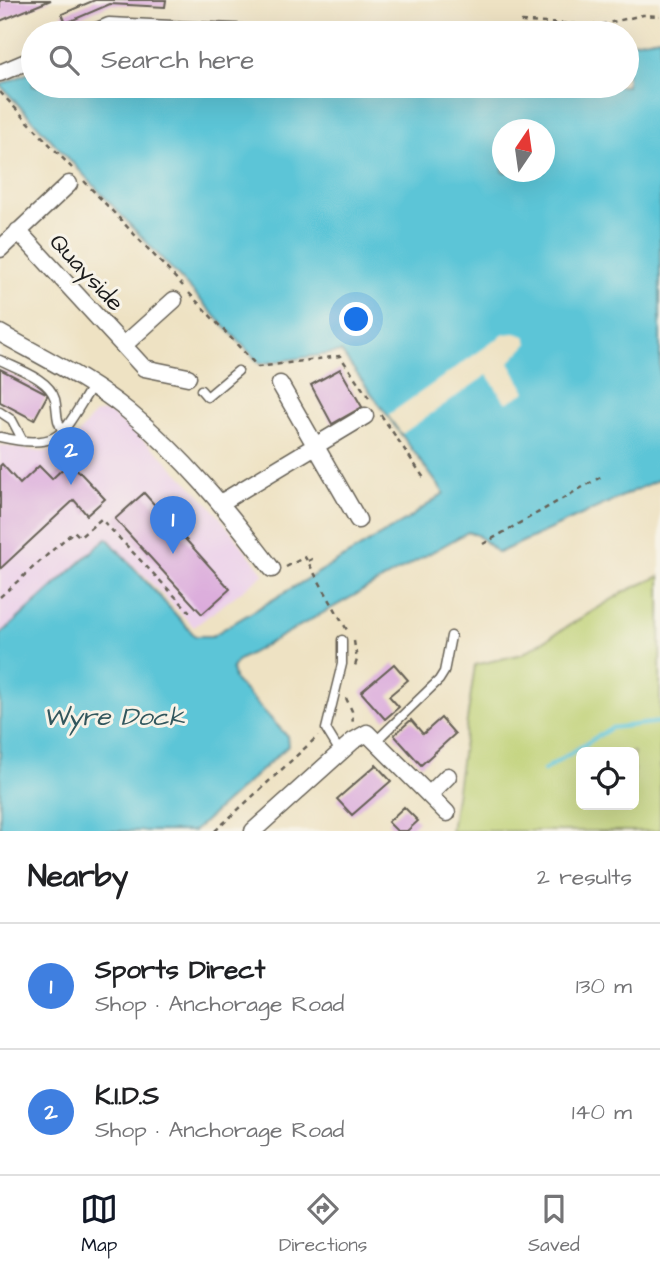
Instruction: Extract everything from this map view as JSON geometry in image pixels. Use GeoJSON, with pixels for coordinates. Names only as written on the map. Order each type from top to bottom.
{"type":"FeatureCollection","features":[{"type":"Feature","properties":{"kind":"street"},"geometry":{"type":"LineString","coordinates":[[0,73],[21,64]]}},
{"type":"Feature","properties":{"kind":"street"},"geometry":{"type":"LineString","coordinates":[[0,249],[76,178]]}},
{"type":"Feature","properties":{"kind":"street","name":"Quayside"},"geometry":{"type":"LineString","coordinates":[[18,231],[144,368],[188,377]]}},
{"type":"Feature","properties":{"kind":"street","name":"Quayside"},"geometry":{"type":"LineString","coordinates":[[124,345],[174,300]]}},
{"type":"Feature","properties":{"kind":"street"},"geometry":{"type":"LineString","coordinates":[[0,332],[125,409],[222,502],[272,569]]}},
{"type":"Feature","properties":{"kind":"street"},"geometry":{"type":"LineString","coordinates":[[280,384],[358,520]]}},
{"type":"Feature","properties":{"kind":"street"},"geometry":{"type":"LineString","coordinates":[[222,502],[372,410]]}},
{"type":"Feature","properties":{"kind":"street"},"geometry":{"type":"LineString","coordinates":[[253,831],[340,752],[368,733],[447,813]]}},
{"type":"Feature","properties":{"kind":"street"},"geometry":{"type":"LineString","coordinates":[[430,794],[448,776]]}},
{"type":"Feature","properties":{"kind":"lane"},"geometry":{"type":"LineString","coordinates":[[0,359],[46,385],[55,398],[57,423],[63,432]]}},
{"type":"Feature","properties":{"kind":"lane"},"geometry":{"type":"LineString","coordinates":[[201,390],[207,397],[238,371]]}},
{"type":"Feature","properties":{"kind":"lane"},"geometry":{"type":"LineString","coordinates":[[0,436],[44,443],[63,432],[91,388]]}},
{"type":"Feature","properties":{"kind":"lane"},"geometry":{"type":"LineString","coordinates":[[0,412],[12,420],[23,441]]}},
{"type":"Feature","properties":{"kind":"lane"},"geometry":{"type":"LineString","coordinates":[[377,740],[444,673],[450,636]]}},
{"type":"Feature","properties":{"kind":"lane"},"geometry":{"type":"LineString","coordinates":[[340,752],[326,729],[342,664],[342,640]]}},
{"type":"Feature","properties":{"kind":"path"},"geometry":{"type":"LineString","coordinates":[[617,21],[643,15],[660,16]]}},
{"type":"Feature","properties":{"kind":"path"},"geometry":{"type":"LineString","coordinates":[[0,92],[76,178],[258,367],[340,356],[372,410],[426,481]]}},
{"type":"Feature","properties":{"kind":"path"},"geometry":{"type":"LineString","coordinates":[[483,544],[604,475]]}},
{"type":"Feature","properties":{"kind":"path"},"geometry":{"type":"LineString","coordinates":[[0,597],[74,531],[80,537],[100,519],[190,612]]}},
{"type":"Feature","properties":{"kind":"path"},"geometry":{"type":"LineString","coordinates":[[272,569],[285,568],[305,558],[308,561],[357,647],[357,660],[352,676]]}},
{"type":"Feature","properties":{"kind":"path"},"geometry":{"type":"LineString","coordinates":[[308,561],[314,558]]}},
{"type":"Feature","properties":{"kind":"path"},"geometry":{"type":"LineString","coordinates":[[345,694],[352,711],[353,741]]}},
{"type":"Feature","properties":{"kind":"path"},"geometry":{"type":"LineString","coordinates":[[215,831],[326,729]]}},
{"type":"Feature","properties":{"kind":"shaded area"},"geometry":{"type":"Polygon","coordinates":[[[103,412],[113,415],[159,453],[211,506],[264,574],[194,627],[107,538],[0,635],[0,445],[42,452],[58,450],[74,440],[94,414],[103,412]]]}},
{"type":"Feature","properties":{"kind":"green space"},"geometry":{"type":"Polygon","coordinates":[[[660,576],[660,831],[451,831],[475,665],[522,654],[626,591],[660,576]]]}},
{"type":"Feature","properties":{"kind":"water","name":"Wyre Dock"},"geometry":{"type":"Polygon","coordinates":[[[660,37],[660,479],[498,553],[477,535],[468,532],[237,661],[232,668],[234,679],[287,736],[288,746],[194,831],[0,831],[0,635],[107,538],[195,636],[212,636],[408,519],[444,493],[341,352],[260,364],[0,85],[21,76],[21,98],[639,98],[639,41],[660,37]]]}},
{"type":"Feature","properties":{"kind":"pier"},"geometry":{"type":"Polygon","coordinates":[[[504,334],[525,336],[528,343],[509,363],[526,392],[506,403],[487,375],[402,434],[388,415],[504,334]]]}},
{"type":"Feature","properties":{"kind":"building"},"geometry":{"type":"Polygon","coordinates":[[[0,0],[51,0],[0,21],[0,0]]]}},
{"type":"Feature","properties":{"kind":"building"},"geometry":{"type":"Polygon","coordinates":[[[95,0],[166,0],[165,7],[110,4],[71,21],[65,21],[62,14],[95,0]]]}},
{"type":"Feature","properties":{"kind":"building"},"geometry":{"type":"Polygon","coordinates":[[[0,369],[48,394],[34,420],[0,402],[0,369]]]}},
{"type":"Feature","properties":{"kind":"building"},"geometry":{"type":"Polygon","coordinates":[[[340,369],[362,407],[332,424],[311,385],[340,369]]]}},
{"type":"Feature","properties":{"kind":"building"},"geometry":{"type":"Polygon","coordinates":[[[70,462],[105,499],[87,515],[74,500],[0,569],[0,466],[2,464],[20,484],[39,466],[52,479],[70,462]]]}},
{"type":"Feature","properties":{"kind":"building"},"geometry":{"type":"Polygon","coordinates":[[[144,493],[230,589],[202,614],[115,519],[144,493]]]}},
{"type":"Feature","properties":{"kind":"building"},"geometry":{"type":"Polygon","coordinates":[[[394,664],[408,680],[389,696],[399,707],[385,719],[361,692],[394,664]]]}},
{"type":"Feature","properties":{"kind":"building"},"geometry":{"type":"Polygon","coordinates":[[[441,718],[455,734],[421,765],[394,735],[411,720],[423,734],[441,718]]]}},
{"type":"Feature","properties":{"kind":"building"},"geometry":{"type":"Polygon","coordinates":[[[376,765],[391,781],[352,815],[337,799],[376,765]]]}},
{"type":"Feature","properties":{"kind":"building"},"geometry":{"type":"Polygon","coordinates":[[[404,807],[418,821],[407,831],[397,831],[388,822],[404,807]]]}},
{"type":"Feature","properties":{"kind":"waterway"},"geometry":{"type":"LineString","coordinates":[[544,770],[611,728],[660,722]]}},
{"type":"Feature","properties":{"kind":"place","name":"K.I.D.S"},"geometry":{"type":"Point","coordinates":[71,485]}},
{"type":"Feature","properties":{"kind":"place","name":"Sports Direct"},"geometry":{"type":"Point","coordinates":[173,554]}}]}
